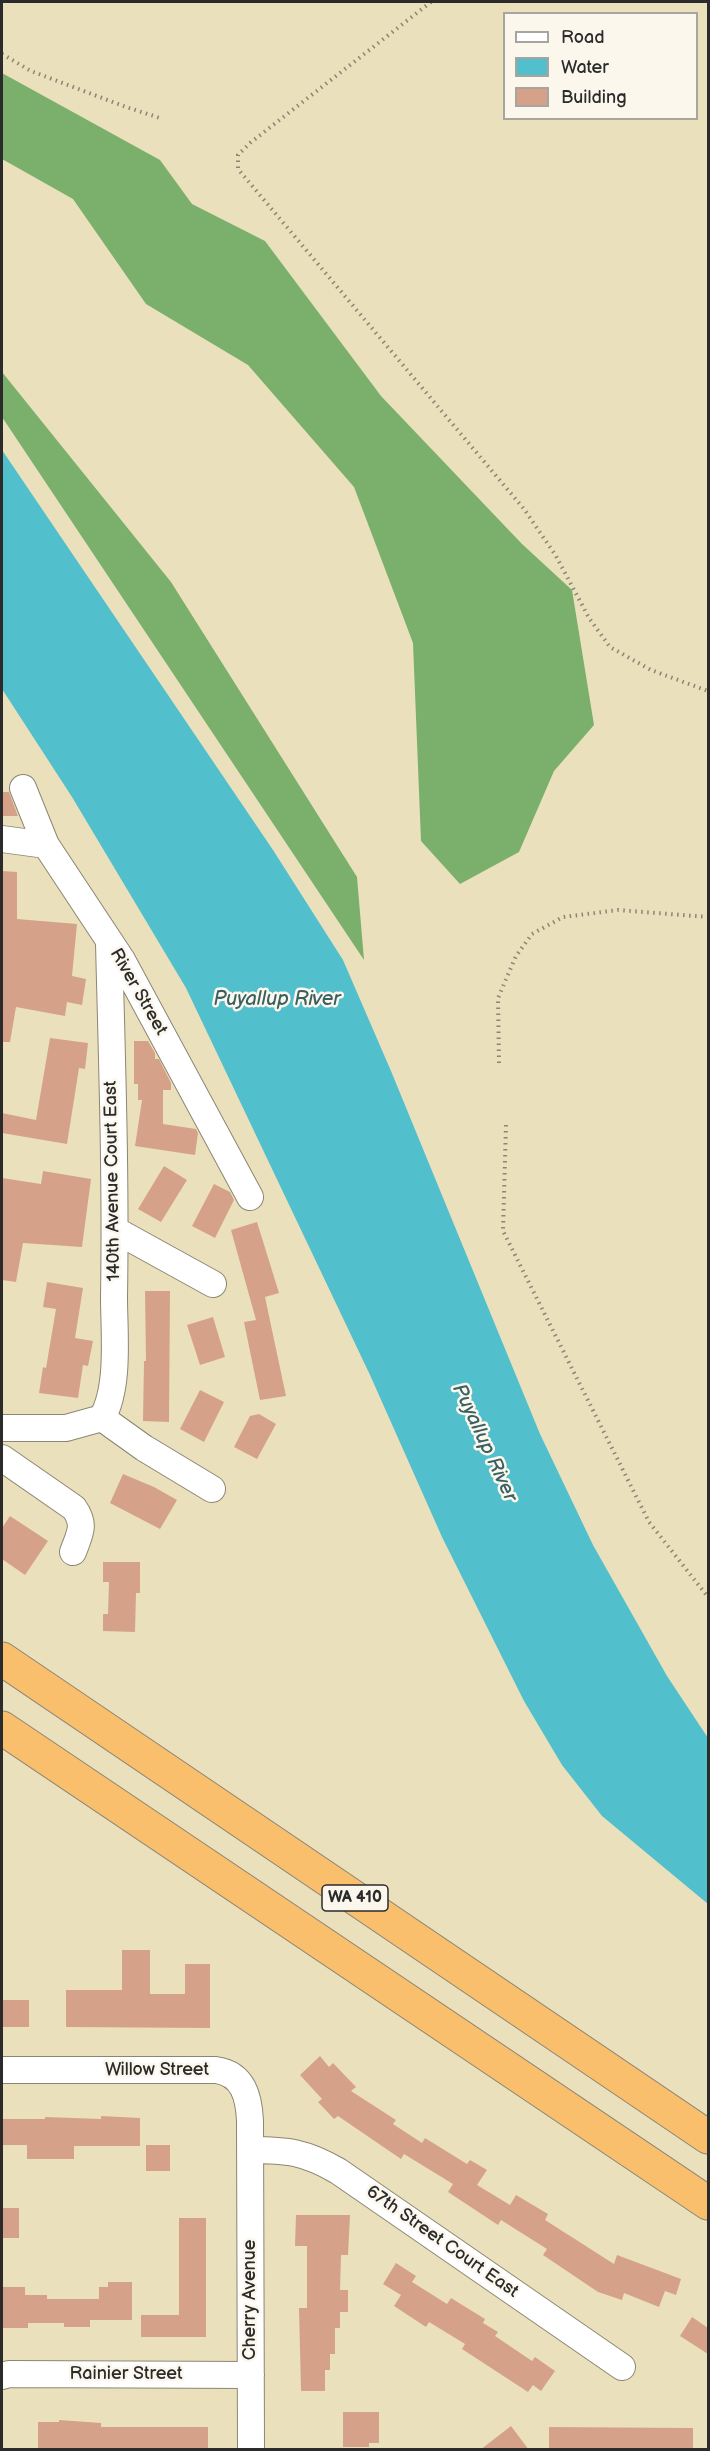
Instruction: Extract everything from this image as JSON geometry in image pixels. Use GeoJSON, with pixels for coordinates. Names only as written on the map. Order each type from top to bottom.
{"type":"FeatureCollection","features":[{"type":"Feature","properties":{"kind":"highway","name":"WA 410"},"geometry":{"type":"LineString","coordinates":[[2,1659],[708,2137]]}},
{"type":"Feature","properties":{"kind":"highway","name":"WA 410"},"geometry":{"type":"LineString","coordinates":[[2,1728],[708,2203]]}},
{"type":"Feature","properties":{"kind":"street","name":"River Street"},"geometry":{"type":"LineString","coordinates":[[23,788],[46,844],[122,960],[250,1197]]}},
{"type":"Feature","properties":{"kind":"street"},"geometry":{"type":"LineString","coordinates":[[2,839],[46,844]]}},
{"type":"Feature","properties":{"kind":"street","name":"140th Avenue Court East"},"geometry":{"type":"LineString","coordinates":[[102,1418],[109,1407],[114,1360],[115,1230],[110,943]]}},
{"type":"Feature","properties":{"kind":"street"},"geometry":{"type":"LineString","coordinates":[[115,1230],[213,1284]]}},
{"type":"Feature","properties":{"kind":"street"},"geometry":{"type":"LineString","coordinates":[[2,1428],[66,1428],[102,1418],[144,1448],[212,1489]]}},
{"type":"Feature","properties":{"kind":"street"},"geometry":{"type":"LineString","coordinates":[[2,1458],[74,1508],[82,1519],[81,1530],[73,1552]]}},
{"type":"Feature","properties":{"kind":"street","name":"Willow Street"},"geometry":{"type":"LineString","coordinates":[[2,2070],[205,2070],[226,2072],[240,2082],[247,2096],[250,2113],[250,2150]]}},
{"type":"Feature","properties":{"kind":"street","name":"67th Street Court East"},"geometry":{"type":"LineString","coordinates":[[250,2150],[292,2151],[338,2171],[622,2367]]}},
{"type":"Feature","properties":{"kind":"street","name":"Cherry Avenue"},"geometry":{"type":"LineString","coordinates":[[250,2150],[251,2450]]}},
{"type":"Feature","properties":{"kind":"street","name":"Rainier Street"},"geometry":{"type":"LineString","coordinates":[[2,2376],[9,2374],[251,2375]]}},
{"type":"Feature","properties":{"kind":"path"},"geometry":{"type":"LineString","coordinates":[[431,2],[250,142],[238,155],[238,169],[524,508],[556,556],[589,618],[610,646],[651,670],[708,691]]}},
{"type":"Feature","properties":{"kind":"path"},"geometry":{"type":"LineString","coordinates":[[2,54],[31,71],[160,118]]}},
{"type":"Feature","properties":{"kind":"path"},"geometry":{"type":"LineString","coordinates":[[499,1063],[498,998],[516,956],[532,934],[563,917],[618,910],[708,917]]}},
{"type":"Feature","properties":{"kind":"path"},"geometry":{"type":"LineString","coordinates":[[506,1125],[503,1231],[649,1522],[708,1597]]}},
{"type":"Feature","properties":{"kind":"green space"},"geometry":{"type":"Polygon","coordinates":[[[2,73],[160,160],[192,204],[265,241],[381,396],[522,544],[572,590],[594,725],[554,771],[519,852],[460,884],[421,841],[413,643],[354,487],[248,365],[146,304],[73,199],[2,159],[2,73]]]}},
{"type":"Feature","properties":{"kind":"green space"},"geometry":{"type":"Polygon","coordinates":[[[2,372],[171,582],[357,877],[364,960],[2,417],[2,372]]]}},
{"type":"Feature","properties":{"kind":"water","name":"Puyallup River"},"geometry":{"type":"Polygon","coordinates":[[[2,450],[273,850],[343,960],[540,1434],[593,1545],[667,1676],[708,1738],[708,1904],[602,1816],[562,1765],[524,1701],[442,1537],[370,1375],[186,988],[72,797],[2,689],[2,450]]]}},
{"type":"Feature","properties":{"kind":"building"},"geometry":{"type":"Polygon","coordinates":[[[2,792],[9,792],[18,816],[2,816],[2,792]]]}},
{"type":"Feature","properties":{"kind":"building"},"geometry":{"type":"Polygon","coordinates":[[[2,871],[17,872],[17,919],[77,924],[72,976],[86,979],[82,1005],[67,1002],[65,1016],[16,1007],[10,1042],[2,1042],[2,871]]]}},
{"type":"Feature","properties":{"kind":"building"},"geometry":{"type":"Polygon","coordinates":[[[50,1038],[88,1043],[85,1069],[79,1068],[67,1144],[2,1133],[2,1113],[36,1120],[50,1038]]]}},
{"type":"Feature","properties":{"kind":"building"},"geometry":{"type":"Polygon","coordinates":[[[134,1041],[148,1041],[155,1053],[155,1059],[159,1059],[171,1083],[171,1090],[163,1090],[163,1124],[196,1129],[198,1133],[195,1155],[135,1146],[142,1100],[138,1100],[138,1084],[134,1084],[134,1041]]]}},
{"type":"Feature","properties":{"kind":"building"},"geometry":{"type":"Polygon","coordinates":[[[164,1166],[187,1180],[161,1222],[138,1209],[164,1166]]]}},
{"type":"Feature","properties":{"kind":"building"},"geometry":{"type":"Polygon","coordinates":[[[43,1171],[91,1179],[82,1247],[23,1243],[16,1282],[2,1280],[2,1178],[41,1184],[43,1171]]]}},
{"type":"Feature","properties":{"kind":"building"},"geometry":{"type":"Polygon","coordinates":[[[214,1184],[230,1192],[234,1200],[215,1238],[192,1226],[214,1184]]]}},
{"type":"Feature","properties":{"kind":"building"},"geometry":{"type":"Polygon","coordinates":[[[257,1222],[279,1293],[265,1297],[286,1396],[260,1400],[244,1322],[256,1320],[231,1230],[257,1222]]]}},
{"type":"Feature","properties":{"kind":"building"},"geometry":{"type":"Polygon","coordinates":[[[47,1282],[83,1288],[75,1338],[93,1341],[88,1366],[83,1365],[78,1398],[39,1393],[43,1367],[46,1368],[56,1309],[43,1307],[47,1282]]]}},
{"type":"Feature","properties":{"kind":"building"},"geometry":{"type":"Polygon","coordinates":[[[145,1291],[170,1291],[169,1422],[143,1421],[144,1361],[146,1361],[145,1291]]]}},
{"type":"Feature","properties":{"kind":"building"},"geometry":{"type":"Polygon","coordinates":[[[213,1317],[225,1357],[200,1365],[187,1325],[213,1317]]]}},
{"type":"Feature","properties":{"kind":"building"},"geometry":{"type":"Polygon","coordinates":[[[200,1390],[224,1402],[204,1442],[180,1429],[200,1390]]]}},
{"type":"Feature","properties":{"kind":"building"},"geometry":{"type":"Polygon","coordinates":[[[259,1414],[276,1424],[257,1459],[234,1447],[250,1416],[259,1414]]]}},
{"type":"Feature","properties":{"kind":"building"},"geometry":{"type":"Polygon","coordinates":[[[123,1474],[177,1500],[160,1529],[110,1503],[123,1474]]]}},
{"type":"Feature","properties":{"kind":"building"},"geometry":{"type":"Polygon","coordinates":[[[10,1516],[48,1541],[25,1575],[2,1559],[2,1528],[10,1516]]]}},
{"type":"Feature","properties":{"kind":"building"},"geometry":{"type":"Polygon","coordinates":[[[103,1562],[140,1562],[140,1593],[136,1593],[135,1632],[103,1631],[103,1614],[108,1614],[109,1582],[103,1582],[103,1562]]]}},
{"type":"Feature","properties":{"kind":"building"},"geometry":{"type":"Polygon","coordinates":[[[122,1950],[150,1950],[150,1994],[185,1994],[185,1964],[210,1964],[210,2028],[66,2027],[66,1990],[122,1990],[122,1950]]]}},
{"type":"Feature","properties":{"kind":"building"},"geometry":{"type":"Polygon","coordinates":[[[2,2000],[29,2000],[29,2027],[2,2027],[2,2000]]]}},
{"type":"Feature","properties":{"kind":"building"},"geometry":{"type":"Polygon","coordinates":[[[320,2056],[329,2067],[333,2063],[356,2087],[351,2091],[396,2120],[393,2124],[422,2143],[425,2138],[467,2164],[470,2160],[487,2170],[477,2185],[510,2205],[516,2195],[548,2214],[545,2220],[614,2264],[617,2255],[681,2279],[676,2295],[665,2291],[659,2307],[624,2293],[622,2300],[598,2292],[543,2255],[547,2249],[501,2220],[498,2225],[448,2192],[453,2184],[404,2154],[401,2159],[338,2116],[334,2119],[318,2102],[322,2099],[300,2075],[320,2056]]]}},
{"type":"Feature","properties":{"kind":"building"},"geometry":{"type":"Polygon","coordinates":[[[101,2116],[140,2118],[140,2146],[74,2146],[74,2159],[27,2159],[27,2145],[2,2145],[2,2119],[45,2119],[45,2117],[101,2119],[101,2116]]]}},
{"type":"Feature","properties":{"kind":"building"},"geometry":{"type":"Polygon","coordinates":[[[146,2145],[170,2145],[170,2171],[146,2171],[146,2145]]]}},
{"type":"Feature","properties":{"kind":"building"},"geometry":{"type":"Polygon","coordinates":[[[2,2208],[19,2208],[19,2238],[2,2238],[2,2208]]]}},
{"type":"Feature","properties":{"kind":"building"},"geometry":{"type":"Polygon","coordinates":[[[296,2215],[350,2215],[348,2255],[341,2255],[340,2290],[348,2290],[348,2312],[340,2312],[340,2328],[335,2328],[335,2354],[330,2354],[330,2370],[325,2370],[325,2391],[301,2391],[299,2308],[307,2308],[307,2246],[295,2246],[296,2215]]]}},
{"type":"Feature","properties":{"kind":"building"},"geometry":{"type":"Polygon","coordinates":[[[179,2218],[206,2218],[206,2337],[141,2337],[141,2315],[179,2315],[179,2218]]]}},
{"type":"Feature","properties":{"kind":"building"},"geometry":{"type":"Polygon","coordinates":[[[396,2263],[416,2276],[412,2282],[447,2304],[451,2298],[485,2319],[483,2323],[498,2332],[495,2336],[532,2361],[535,2357],[555,2371],[541,2391],[533,2385],[528,2392],[462,2349],[465,2344],[429,2322],[426,2327],[394,2306],[401,2295],[383,2284],[396,2263]]]}},
{"type":"Feature","properties":{"kind":"building"},"geometry":{"type":"Polygon","coordinates":[[[108,2282],[132,2282],[132,2320],[90,2320],[90,2327],[64,2327],[64,2323],[28,2323],[28,2328],[2,2328],[2,2287],[25,2287],[25,2295],[47,2295],[47,2299],[99,2299],[99,2287],[108,2287],[108,2282]]]}},
{"type":"Feature","properties":{"kind":"building"},"geometry":{"type":"Polygon","coordinates":[[[692,2317],[708,2328],[708,2354],[680,2336],[692,2317]]]}},
{"type":"Feature","properties":{"kind":"building"},"geometry":{"type":"Polygon","coordinates":[[[343,2412],[379,2412],[379,2443],[369,2443],[369,2447],[343,2447],[343,2412]]]}},
{"type":"Feature","properties":{"kind":"building"},"geometry":{"type":"Polygon","coordinates":[[[59,2420],[101,2423],[101,2427],[208,2427],[208,2450],[38,2450],[38,2422],[59,2422],[59,2420]]]}},
{"type":"Feature","properties":{"kind":"building"},"geometry":{"type":"Polygon","coordinates":[[[511,2426],[529,2450],[480,2450],[511,2426]]]}},
{"type":"Feature","properties":{"kind":"building"},"geometry":{"type":"Polygon","coordinates":[[[549,2427],[693,2428],[693,2450],[549,2450],[549,2427]]]}}]}
